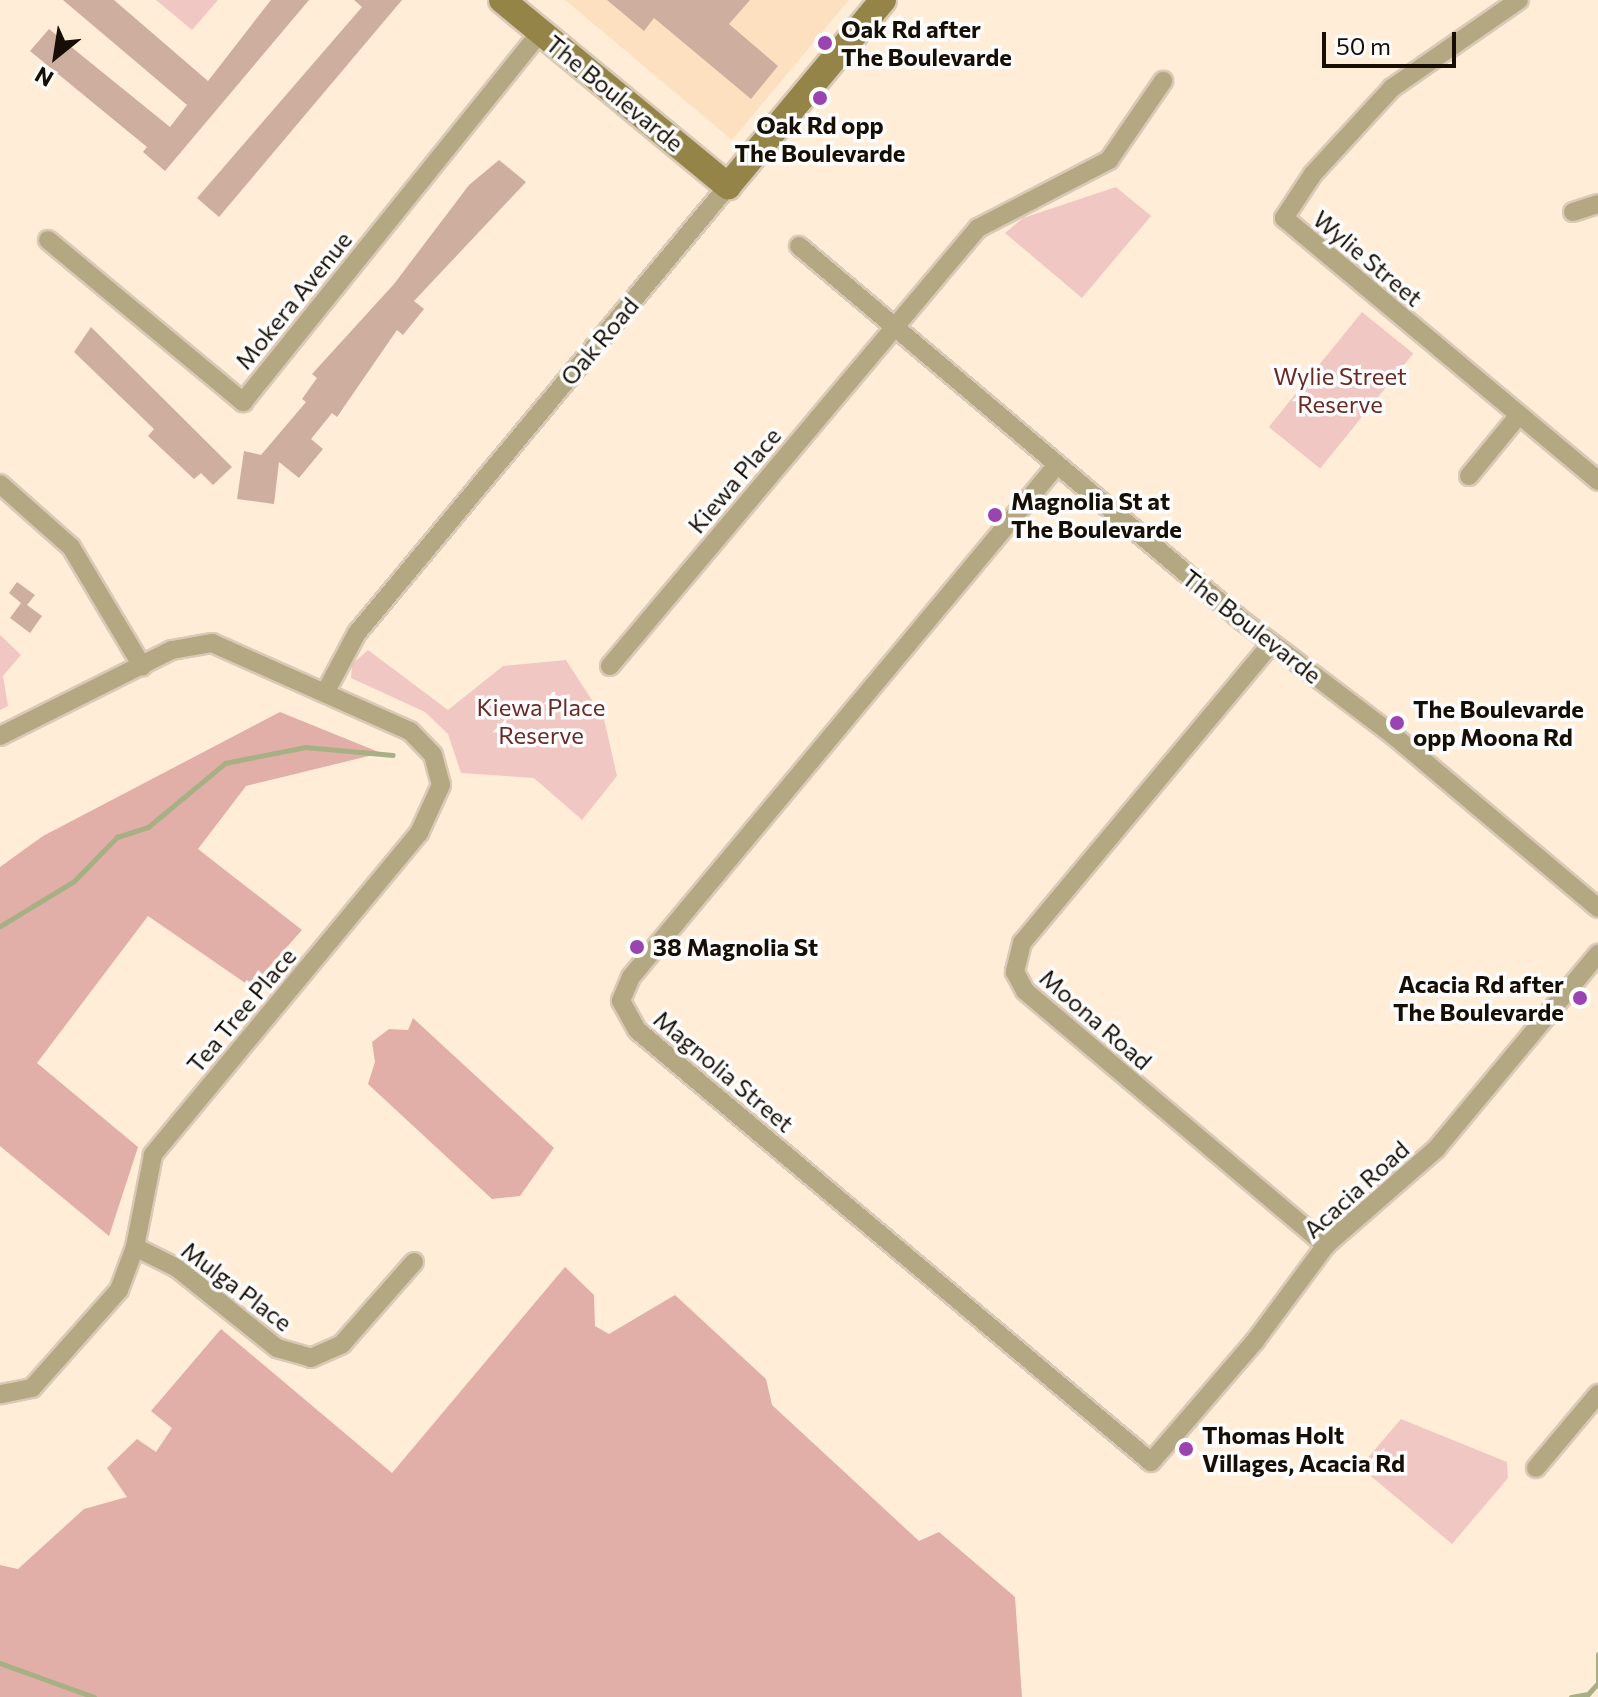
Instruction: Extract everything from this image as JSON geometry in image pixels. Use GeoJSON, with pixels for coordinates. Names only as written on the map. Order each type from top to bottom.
{"type":"FeatureCollection","features":[{"type":"Feature","properties":{"kind":"street","name":"The Boulevarde"},"geometry":{"type":"LineString","coordinates":[[502,0],[728,186]]}},
{"type":"Feature","properties":{"kind":"street","name":"Oak Road"},"geometry":{"type":"LineString","coordinates":[[326,691],[367,622],[883,0]]}},
{"type":"Feature","properties":{"kind":"street","name":"Wylie Street"},"geometry":{"type":"LineString","coordinates":[[1519,0],[1392,88],[1313,174],[1284,218],[1598,481]]}},
{"type":"Feature","properties":{"kind":"street","name":"Mokera Avenue"},"geometry":{"type":"LineString","coordinates":[[48,240],[243,402],[540,32]]}},
{"type":"Feature","properties":{"kind":"street","name":"Kiewa Place"},"geometry":{"type":"LineString","coordinates":[[610,666],[896,325],[991,217],[1109,160],[1163,81]]}},
{"type":"Feature","properties":{"kind":"street"},"geometry":{"type":"LineString","coordinates":[[1573,212],[1598,204]]}},
{"type":"Feature","properties":{"kind":"street","name":"The Boulevarde"},"geometry":{"type":"LineString","coordinates":[[799,246],[896,325],[1056,466],[1271,644],[1394,736],[1598,908]]}},
{"type":"Feature","properties":{"kind":"street"},"geometry":{"type":"LineString","coordinates":[[1469,476],[1519,415]]}},
{"type":"Feature","properties":{"kind":"street","name":"Magnolia Street"},"geometry":{"type":"LineString","coordinates":[[1056,466],[631,977],[621,1001],[637,1030],[1151,1462]]}},
{"type":"Feature","properties":{"kind":"street"},"geometry":{"type":"LineString","coordinates":[[0,484],[71,547],[142,666]]}},
{"type":"Feature","properties":{"kind":"street","name":"Tea Tree Place"},"geometry":{"type":"LineString","coordinates":[[0,736],[185,645],[212,643],[326,691],[418,737],[437,764],[440,797],[419,833],[159,1147],[142,1185],[135,1247],[112,1298],[45,1376],[8,1398]]}},
{"type":"Feature","properties":{"kind":"street","name":"Moona Road"},"geometry":{"type":"LineString","coordinates":[[1271,644],[1022,943],[1015,972],[1025,991],[1326,1245]]}},
{"type":"Feature","properties":{"kind":"street","name":"Acacia Road"},"geometry":{"type":"LineString","coordinates":[[1151,1462],[1255,1341],[1326,1245],[1436,1149],[1598,954]]}},
{"type":"Feature","properties":{"kind":"street","name":"Mulga Place"},"geometry":{"type":"LineString","coordinates":[[135,1247],[177,1268],[277,1348],[311,1358],[342,1344],[414,1262]]}},
{"type":"Feature","properties":{"kind":"street"},"geometry":{"type":"LineString","coordinates":[[1536,1468],[1598,1394]]}},
{"type":"Feature","properties":{"kind":"shaded area"},"geometry":{"type":"Polygon","coordinates":[[[565,0],[849,0],[732,140],[565,0]]]}},
{"type":"Feature","properties":{"kind":"shaded area"},"geometry":{"type":"Polygon","coordinates":[[[280,712],[381,753],[246,786],[198,849],[302,930],[251,987],[148,916],[37,1063],[138,1147],[109,1236],[0,1146],[0,867],[43,836],[280,712]]]}},
{"type":"Feature","properties":{"kind":"shaded area"},"geometry":{"type":"Polygon","coordinates":[[[413,1018],[554,1148],[520,1196],[492,1199],[368,1084],[375,1062],[372,1042],[389,1029],[408,1030],[413,1018]]]}},
{"type":"Feature","properties":{"kind":"shaded area"},"geometry":{"type":"Polygon","coordinates":[[[565,1267],[594,1295],[595,1326],[609,1334],[675,1295],[766,1379],[772,1405],[919,1541],[939,1532],[1015,1597],[1022,1697],[0,1697],[0,1565],[18,1569],[84,1509],[127,1497],[107,1468],[137,1439],[156,1452],[172,1428],[151,1411],[221,1329],[392,1473],[565,1267]]]}},
{"type":"Feature","properties":{"kind":"green space"},"geometry":{"type":"Polygon","coordinates":[[[156,0],[218,0],[192,30],[156,0]]]}},
{"type":"Feature","properties":{"kind":"green space"},"geometry":{"type":"Polygon","coordinates":[[[1116,187],[1151,216],[1082,298],[1005,233],[1023,218],[1116,187]]]}},
{"type":"Feature","properties":{"kind":"green space","name":"Wylie Street Reserve"},"geometry":{"type":"Polygon","coordinates":[[[1362,312],[1413,354],[1320,469],[1269,427],[1362,312]]]}},
{"type":"Feature","properties":{"kind":"green space"},"geometry":{"type":"Polygon","coordinates":[[[0,635],[21,655],[3,676],[8,706],[0,710],[0,635]]]}},
{"type":"Feature","properties":{"kind":"green space","name":"Kiewa Place Reserve"},"geometry":{"type":"Polygon","coordinates":[[[368,650],[448,710],[503,666],[566,660],[604,719],[617,776],[582,820],[534,778],[461,773],[448,734],[425,712],[351,678],[352,664],[368,650]]]}},
{"type":"Feature","properties":{"kind":"green space"},"geometry":{"type":"Polygon","coordinates":[[[1401,1419],[1507,1462],[1508,1478],[1452,1544],[1360,1467],[1401,1419]]]}},
{"type":"Feature","properties":{"kind":"building"},"geometry":{"type":"Polygon","coordinates":[[[63,0],[114,0],[208,81],[271,0],[309,0],[165,171],[143,152],[147,147],[30,51],[49,29],[170,127],[187,105],[63,0]]]}},
{"type":"Feature","properties":{"kind":"building"},"geometry":{"type":"Polygon","coordinates":[[[354,0],[402,0],[219,217],[197,198],[362,7],[354,0]]]}},
{"type":"Feature","properties":{"kind":"building"},"geometry":{"type":"Polygon","coordinates":[[[607,0],[750,0],[729,24],[778,66],[751,99],[654,18],[644,31],[607,0]]]}},
{"type":"Feature","properties":{"kind":"building"},"geometry":{"type":"Polygon","coordinates":[[[499,160],[526,182],[414,301],[424,309],[403,335],[397,330],[337,417],[332,413],[311,439],[323,449],[299,478],[279,462],[274,504],[237,499],[244,451],[261,455],[306,402],[302,399],[317,378],[312,374],[394,284],[469,185],[499,160]]]}},
{"type":"Feature","properties":{"kind":"building"},"geometry":{"type":"Polygon","coordinates":[[[91,327],[232,467],[213,485],[201,473],[194,479],[148,436],[154,429],[74,352],[91,327]]]}},
{"type":"Feature","properties":{"kind":"building"},"geometry":{"type":"Polygon","coordinates":[[[17,582],[35,595],[27,605],[42,616],[30,633],[10,618],[21,603],[9,593],[17,582]]]}},
{"type":"Feature","properties":{"kind":"waterway"},"geometry":{"type":"LineString","coordinates":[[0,926],[74,881],[117,837],[148,827],[225,763],[305,747],[393,755]]}},
{"type":"Feature","properties":{"kind":"waterway"},"geometry":{"type":"LineString","coordinates":[[1571,1697],[1588,1694],[1598,1683],[1598,1654]]}},
{"type":"Feature","properties":{"kind":"waterway"},"geometry":{"type":"LineString","coordinates":[[0,1663],[94,1697]]}},
{"type":"Feature","properties":{"kind":"place","name":"Oak Rd after The Boulevarde"},"geometry":{"type":"Point","coordinates":[825,43]}},
{"type":"Feature","properties":{"kind":"place","name":"Oak Rd opp The Boulevarde"},"geometry":{"type":"Point","coordinates":[820,98]}},
{"type":"Feature","properties":{"kind":"place","name":"Magnolia St at The Boulevarde"},"geometry":{"type":"Point","coordinates":[995,515]}},
{"type":"Feature","properties":{"kind":"place","name":"The Boulevarde opp Moona Rd"},"geometry":{"type":"Point","coordinates":[1397,723]}},
{"type":"Feature","properties":{"kind":"place","name":"38 Magnolia St"},"geometry":{"type":"Point","coordinates":[637,947]}},
{"type":"Feature","properties":{"kind":"place","name":"Acacia Rd after The Boulevarde"},"geometry":{"type":"Point","coordinates":[1580,998]}},
{"type":"Feature","properties":{"kind":"place","name":"Thomas Holt Villages, Acacia Rd"},"geometry":{"type":"Point","coordinates":[1186,1449]}}]}
